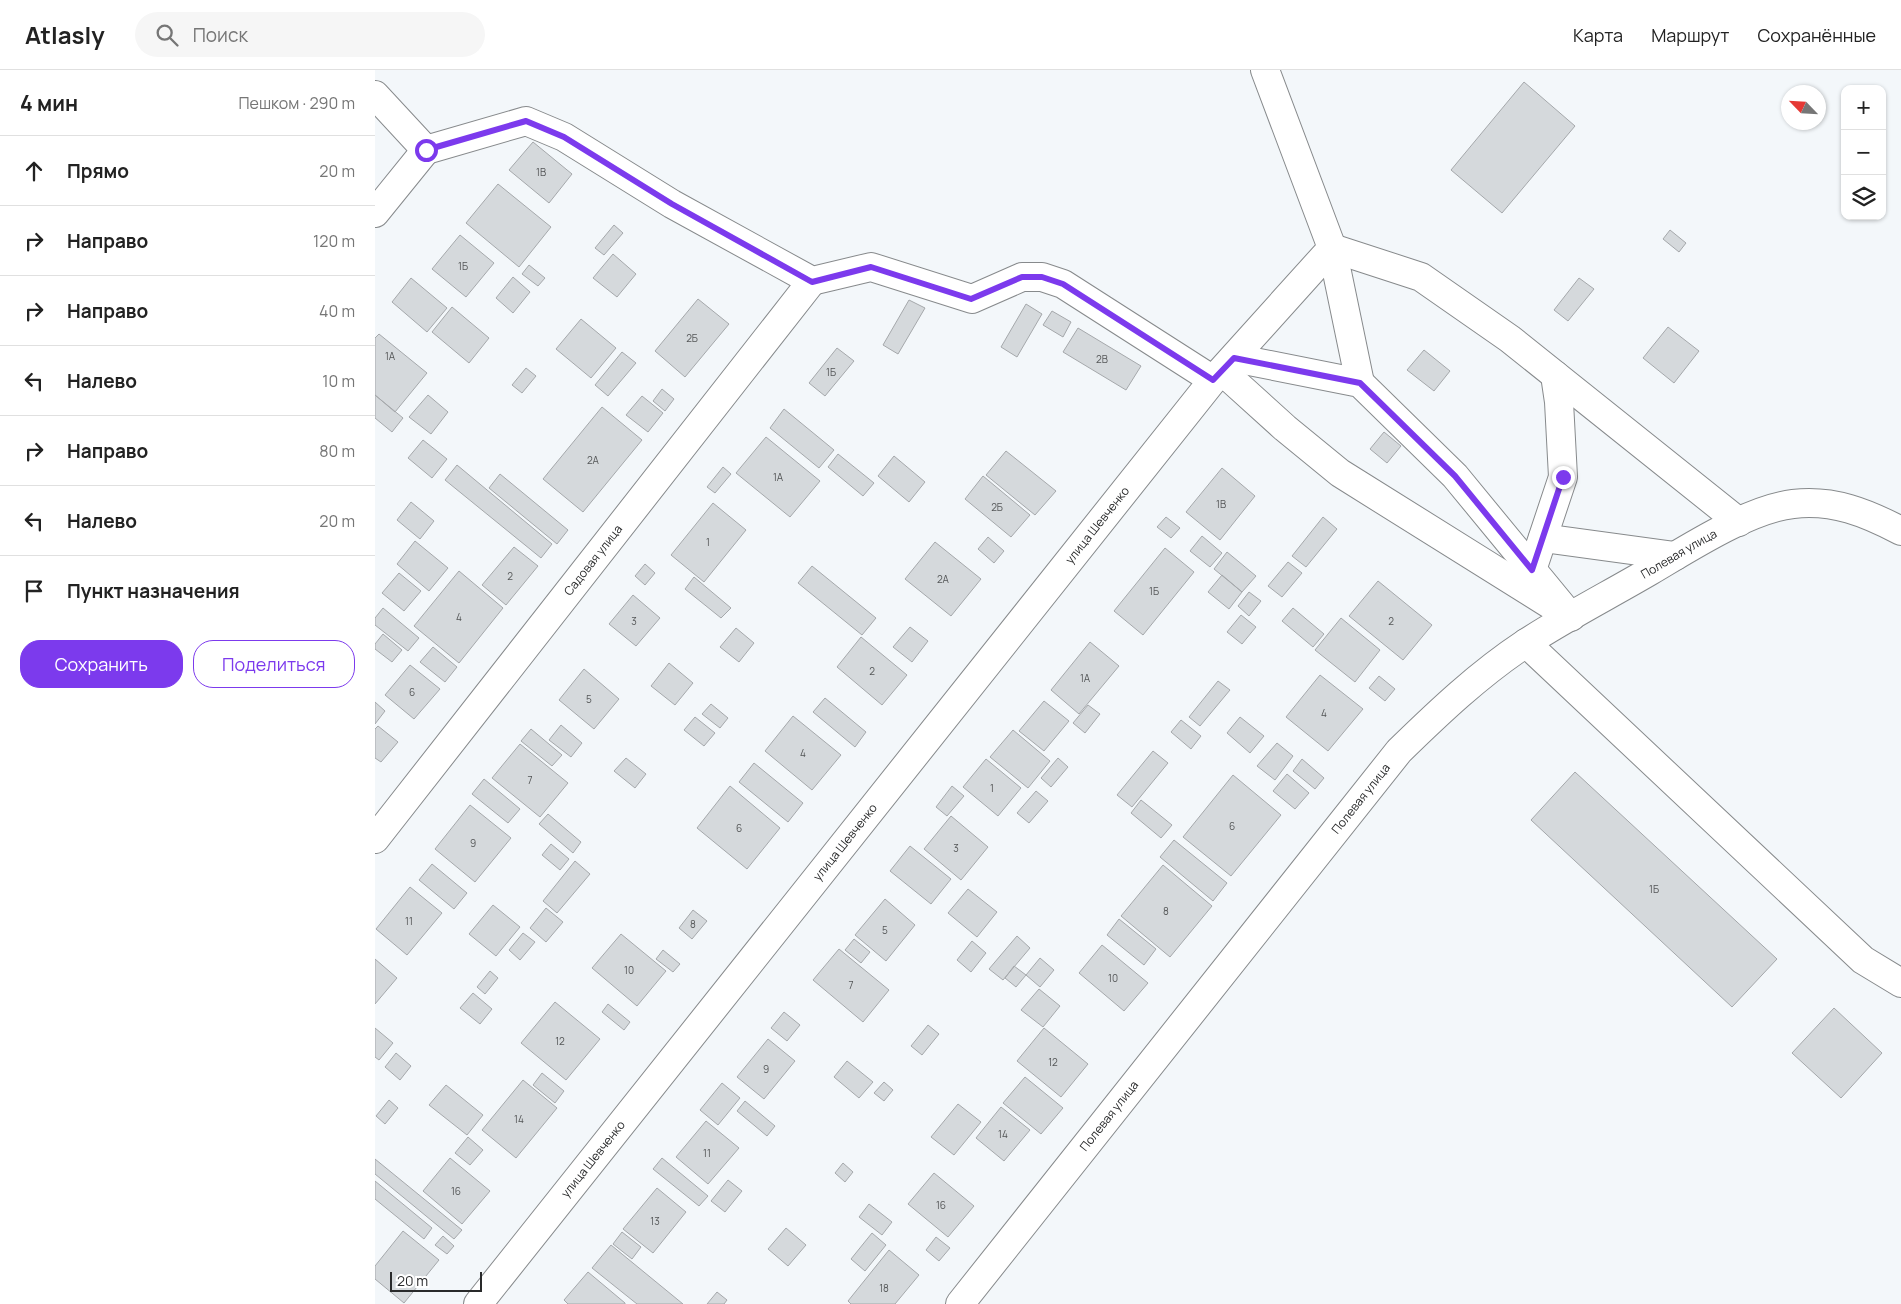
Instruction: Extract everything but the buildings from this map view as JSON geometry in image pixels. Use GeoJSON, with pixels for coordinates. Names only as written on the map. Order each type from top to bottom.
{"type":"FeatureCollection","features":[{"type":"Feature","properties":{"kind":"street"},"geometry":{"type":"LineString","coordinates":[[1265,70],[1332,248],[1360,383],[1455,476],[1571,617]]}},
{"type":"Feature","properties":{"kind":"street"},"geometry":{"type":"LineString","coordinates":[[375,95],[426,150]]}},
{"type":"Feature","properties":{"kind":"street"},"geometry":{"type":"LineString","coordinates":[[375,213],[426,150],[526,121],[564,137],[672,204],[812,282],[871,267],[971,299],[1022,277],[1042,277],[1063,284],[1223,370],[1285,428],[1340,473],[1571,617]]}},
{"type":"Feature","properties":{"kind":"street"},"geometry":{"type":"LineString","coordinates":[[1332,248],[1421,277],[1510,339],[1739,522]]}},
{"type":"Feature","properties":{"kind":"street","name":"улица Шевченко"},"geometry":{"type":"LineString","coordinates":[[478,1304],[1223,370],[1332,248]]}},
{"type":"Feature","properties":{"kind":"street","name":"Садовая улица"},"geometry":{"type":"LineString","coordinates":[[375,839],[812,282]]}},
{"type":"Feature","properties":{"kind":"street"},"geometry":{"type":"LineString","coordinates":[[1223,370],[1360,383]]}},
{"type":"Feature","properties":{"kind":"street"},"geometry":{"type":"LineString","coordinates":[[1532,570],[1563,477],[1559,402],[1555,375]]}},
{"type":"Feature","properties":{"kind":"street","name":"Полевая улица"},"geometry":{"type":"LineString","coordinates":[[960,1304],[1399,751],[1464,689],[1526,643],[1694,545],[1766,510],[1793,504],[1819,503],[1848,507],[1877,518],[1901,531]]}},
{"type":"Feature","properties":{"kind":"street"},"geometry":{"type":"LineString","coordinates":[[1543,538],[1675,556]]}},
{"type":"Feature","properties":{"kind":"street"},"geometry":{"type":"LineString","coordinates":[[1526,643],[1863,960],[1901,982]]}},
{"type":"Feature","properties":{"kind":"route"},"geometry":{"type":"LineString","coordinates":[[426,150],[526,121],[564,137],[672,204],[812,282],[871,267],[971,299],[1022,277],[1042,277],[1063,284],[1213,380],[1234,358],[1360,383],[1455,476],[1532,570],[1563,477]]}}]}
